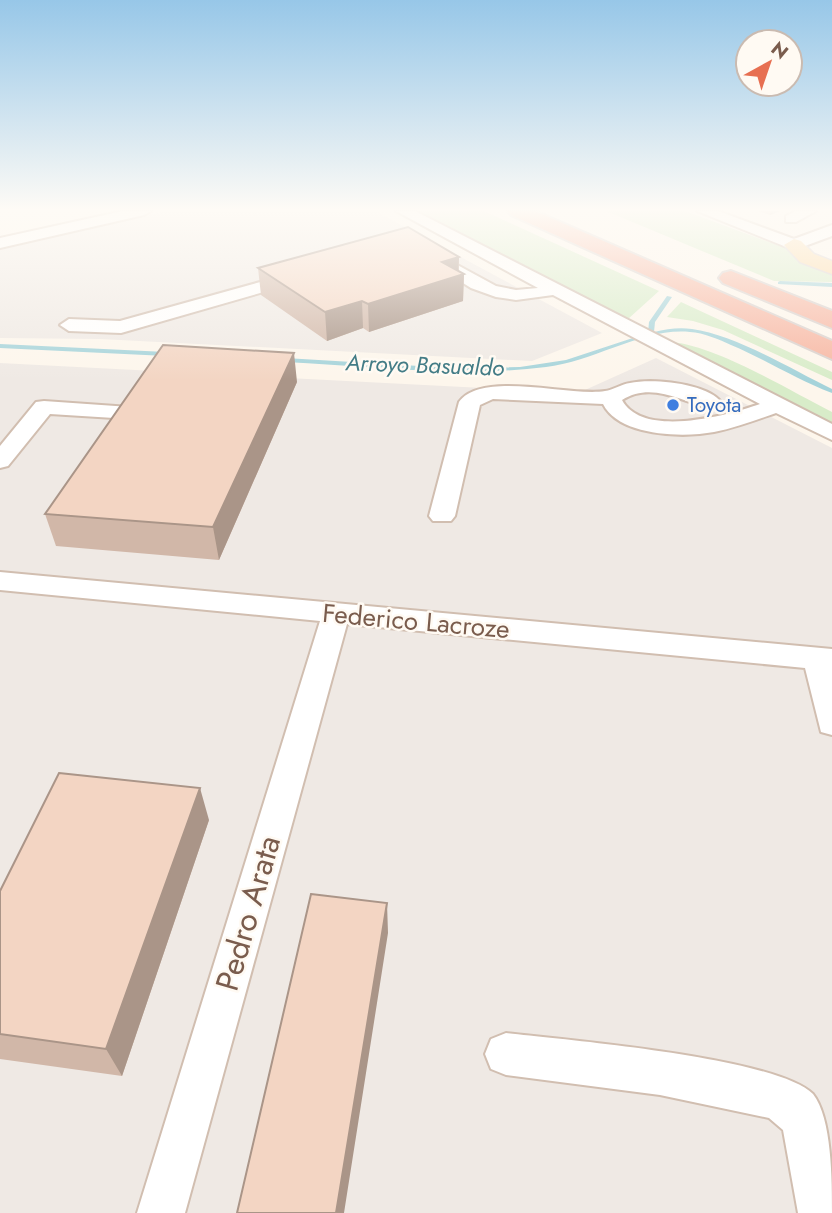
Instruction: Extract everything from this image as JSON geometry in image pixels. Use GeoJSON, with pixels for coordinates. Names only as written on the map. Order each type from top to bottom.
{"type":"FeatureCollection","features":[{"type":"Feature","properties":{"kind":"highway"},"geometry":{"type":"LineString","coordinates":[[645,268],[832,351]]}},
{"type":"Feature","properties":{"kind":"highway"},"geometry":{"type":"LineString","coordinates":[[709,268],[832,320]]}},
{"type":"Feature","properties":{"kind":"street"},"geometry":{"type":"LineString","coordinates":[[449,268],[499,295],[522,297],[553,290]]}},
{"type":"Feature","properties":{"kind":"street"},"geometry":{"type":"LineString","coordinates":[[511,268],[832,433]]}},
{"type":"Feature","properties":{"kind":"street"},"geometry":{"type":"LineString","coordinates":[[69,325],[121,327],[314,272]]}},
{"type":"Feature","properties":{"kind":"street"},"geometry":{"type":"LineString","coordinates":[[442,516],[470,402],[479,396],[493,393],[611,398],[620,389],[646,388],[699,394],[711,403]]}},
{"type":"Feature","properties":{"kind":"street"},"geometry":{"type":"LineString","coordinates":[[611,398],[612,406],[622,415],[649,424],[690,426],[732,421],[777,405]]}},
{"type":"Feature","properties":{"kind":"street"},"geometry":{"type":"LineString","coordinates":[[0,461],[44,407],[130,413]]}},
{"type":"Feature","properties":{"kind":"street","name":"Federico Lacroze"},"geometry":{"type":"LineString","coordinates":[[0,581],[825,659]]}},
{"type":"Feature","properties":{"kind":"street","name":"Pedro Arata"},"geometry":{"type":"LineString","coordinates":[[161,1213],[336,614]]}},
{"type":"Feature","properties":{"kind":"street"},"geometry":{"type":"LineString","coordinates":[[825,659],[832,723]]}},
{"type":"Feature","properties":{"kind":"street"},"geometry":{"type":"LineString","coordinates":[[506,1054],[693,1078],[775,1096],[797,1110],[807,1136],[822,1213]]}},
{"type":"Feature","properties":{"kind":"shaded area"},"geometry":{"type":"Polygon","coordinates":[[[0,268],[480,268],[602,333],[532,361],[100,339],[0,338],[0,268]]]}},
{"type":"Feature","properties":{"kind":"shaded area"},"geometry":{"type":"Polygon","coordinates":[[[656,358],[832,448],[832,1213],[0,1213],[0,363],[483,388],[585,390],[656,358]]]}},
{"type":"Feature","properties":{"kind":"green space"},"geometry":{"type":"Polygon","coordinates":[[[518,268],[608,268],[659,291],[628,319],[565,292],[518,268]]]}},
{"type":"Feature","properties":{"kind":"green space"},"geometry":{"type":"Polygon","coordinates":[[[742,268],[825,268],[832,271],[832,282],[774,281],[742,268]]]}},
{"type":"Feature","properties":{"kind":"green space"},"geometry":{"type":"Polygon","coordinates":[[[681,302],[832,372],[832,380],[723,330],[667,317],[681,302]]]}},
{"type":"Feature","properties":{"kind":"green space"},"geometry":{"type":"Polygon","coordinates":[[[672,342],[711,352],[732,361],[832,412],[832,427],[665,343],[672,342]]]}},
{"type":"Feature","properties":{"kind":"building"},"geometry":{"type":"Polygon","coordinates":[[[258,268],[452,268],[464,274],[368,304],[362,301],[325,312],[258,268]]]}},
{"type":"Feature","properties":{"kind":"building"},"geometry":{"type":"Polygon","coordinates":[[[163,345],[294,353],[213,527],[45,514],[163,345]]]}},
{"type":"Feature","properties":{"kind":"building"},"geometry":{"type":"Polygon","coordinates":[[[59,773],[200,788],[106,1049],[0,1034],[0,891],[59,773]]]}},
{"type":"Feature","properties":{"kind":"building"},"geometry":{"type":"Polygon","coordinates":[[[311,894],[387,903],[336,1213],[237,1213],[311,894]]]}},
{"type":"Feature","properties":{"kind":"waterway"},"geometry":{"type":"LineString","coordinates":[[780,283],[832,285]]}},
{"type":"Feature","properties":{"kind":"waterway"},"geometry":{"type":"LineString","coordinates":[[651,334],[652,322],[669,297]]}},
{"type":"Feature","properties":{"kind":"waterway","name":"Arroyo Basualdo"},"geometry":{"type":"LineString","coordinates":[[651,334],[675,330],[705,333],[741,347],[832,391]]}},
{"type":"Feature","properties":{"kind":"waterway","name":"Arroyo Basualdo"},"geometry":{"type":"LineString","coordinates":[[285,360],[453,370],[520,369],[567,361],[651,334]]}},
{"type":"Feature","properties":{"kind":"waterway","name":"Arroyo Basualdo"},"geometry":{"type":"LineString","coordinates":[[0,346],[166,354]]}},
{"type":"Feature","properties":{"kind":"place","name":"Toyota"},"geometry":{"type":"Point","coordinates":[673,405]}}]}
